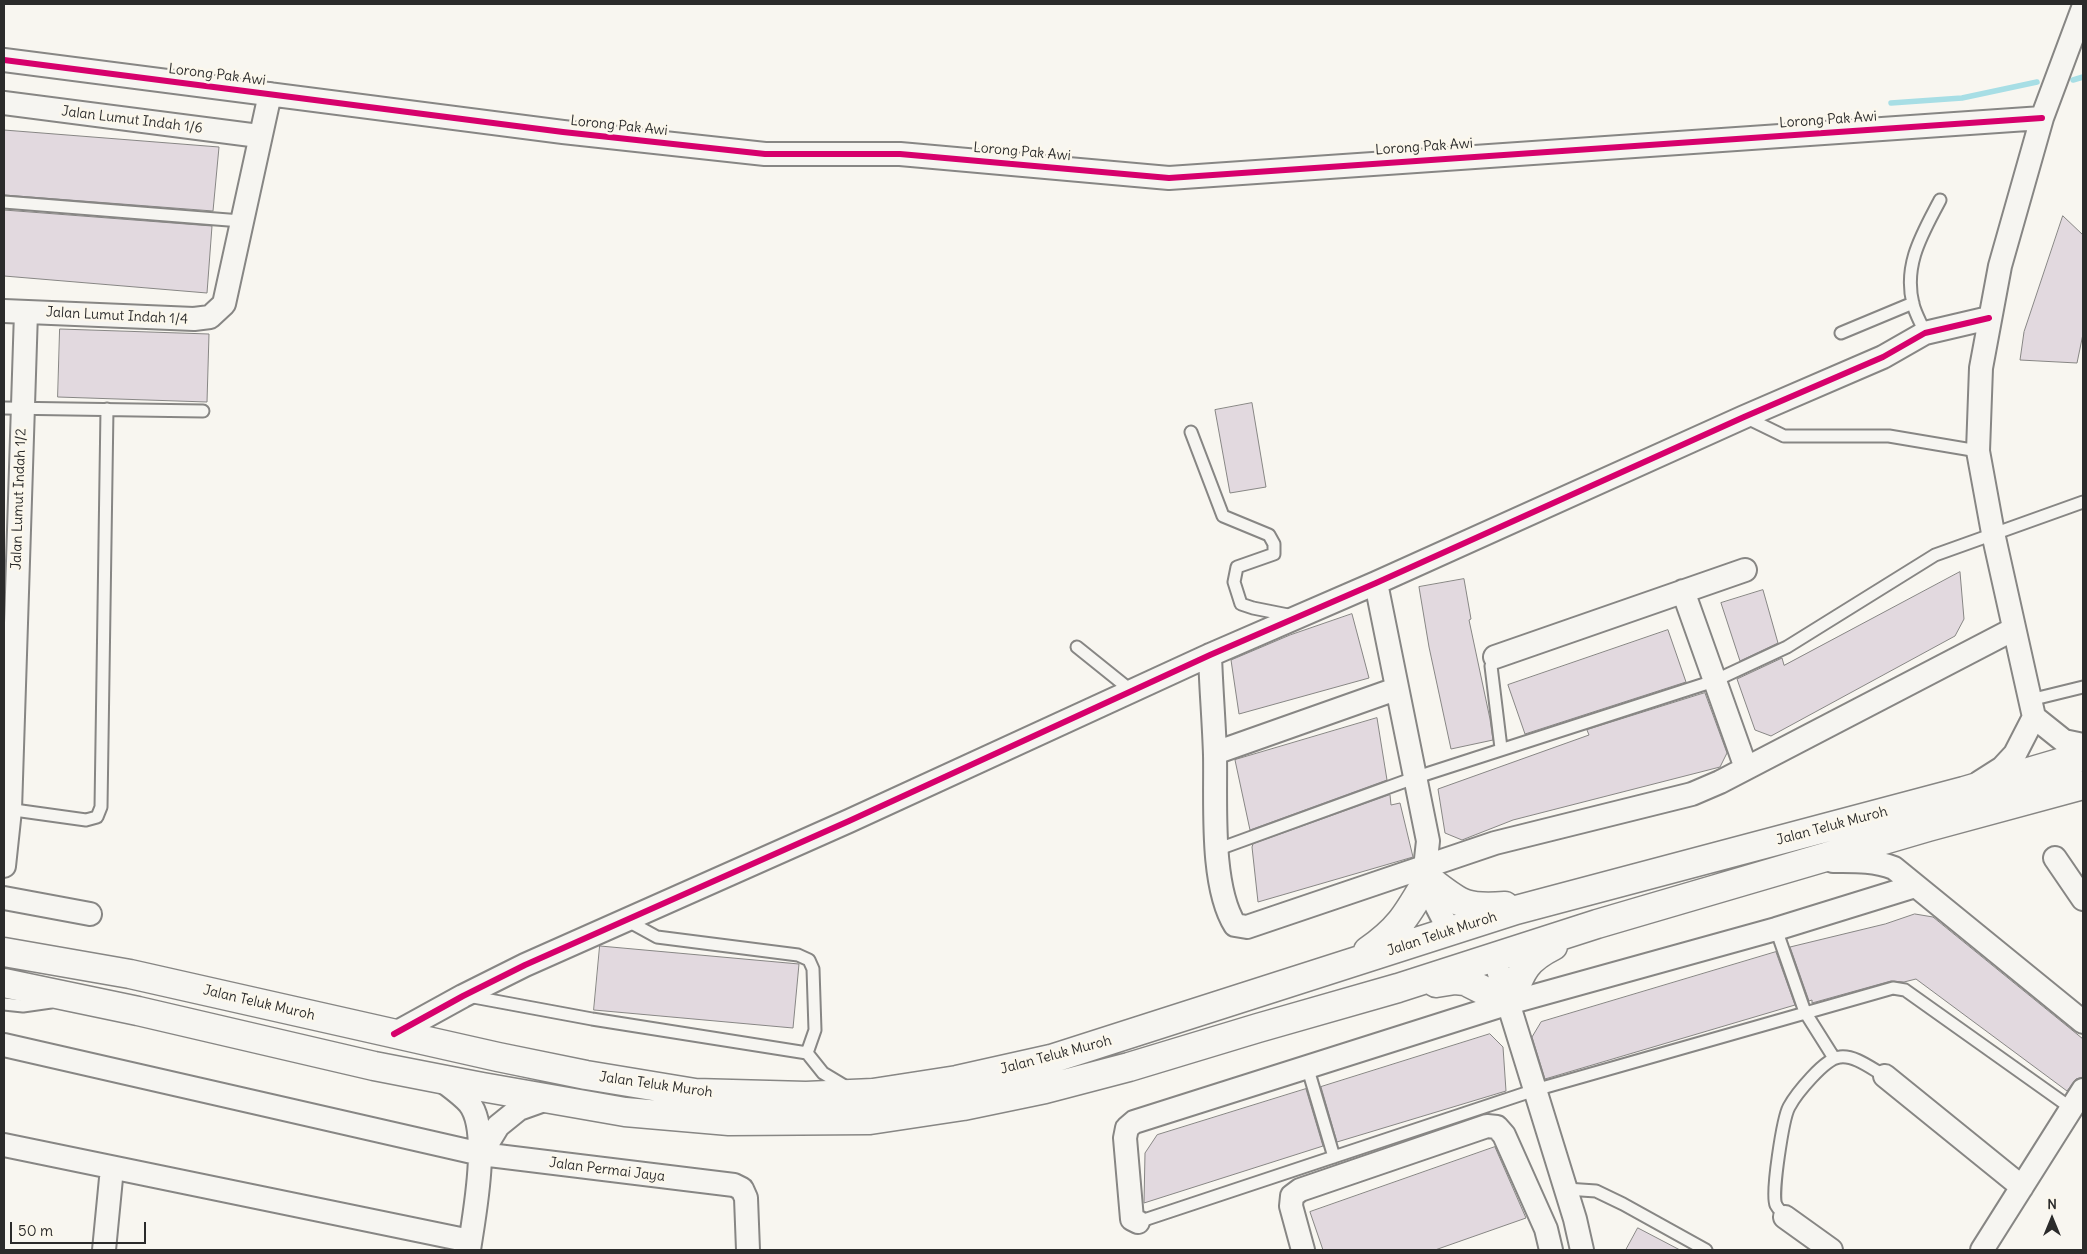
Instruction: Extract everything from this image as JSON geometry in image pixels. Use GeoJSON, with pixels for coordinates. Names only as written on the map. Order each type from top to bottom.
{"type":"FeatureCollection","features":[{"type":"Feature","properties":{"kind":"main road","name":"Jalan Teluk Muroh"},"geometry":{"type":"LineString","coordinates":[[4,952],[130,974],[576,1073],[695,1092],[806,1096],[873,1093],[957,1080],[1051,1059],[1516,910],[1964,791],[2083,756]]}},
{"type":"Feature","properties":{"kind":"main road","name":"Jalan Teluk Muroh"},"geometry":{"type":"LineString","coordinates":[[4,984],[138,1011],[325,1055],[547,1099],[625,1112],[729,1121],[870,1120],[963,1106],[1045,1089],[1129,1068],[1258,1028],[1398,988],[1597,924],[1928,827],[2083,785]]}},
{"type":"Feature","properties":{"kind":"main road"},"geometry":{"type":"LineString","coordinates":[[1348,965],[1388,937],[1403,922],[1427,873],[1466,906],[1483,907],[1543,903]]}},
{"type":"Feature","properties":{"kind":"main road"},"geometry":{"type":"LineString","coordinates":[[1434,976],[1444,962],[1450,932],[1494,957],[1503,928],[1516,910]]}},
{"type":"Feature","properties":{"kind":"main road"},"geometry":{"type":"LineString","coordinates":[[1398,988],[1455,980],[1466,981],[1508,1003],[1520,974],[1528,962],[1537,954],[1597,924]]}},
{"type":"Feature","properties":{"kind":"street"},"geometry":{"type":"LineString","coordinates":[[2083,8],[2042,118],[2000,266],[1981,368],[1978,451],[1993,533],[2032,708],[2064,741],[2083,745]]}},
{"type":"Feature","properties":{"kind":"street","name":"Lorong Pak Awi"},"geometry":{"type":"LineString","coordinates":[[4,60],[562,132],[765,154],[900,154],[1169,178],[2042,118]]}},
{"type":"Feature","properties":{"kind":"street"},"geometry":{"type":"LineString","coordinates":[[241,221],[270,94]]}},
{"type":"Feature","properties":{"kind":"street","name":"Jalan Lumut Indah 1/6"},"geometry":{"type":"LineString","coordinates":[[4,103],[259,136]]}},
{"type":"Feature","properties":{"kind":"street","name":"Jalan Lumut Indah 1/4"},"geometry":{"type":"LineString","coordinates":[[4,311],[194,319],[210,317],[224,304],[241,221]]}},
{"type":"Feature","properties":{"kind":"street","name":"Jalan Lumut Indah 1/2"},"geometry":{"type":"LineString","coordinates":[[4,866],[7,809],[9,621],[15,525],[13,407],[26,312]]}},
{"type":"Feature","properties":{"kind":"street"},"geometry":{"type":"LineString","coordinates":[[394,1034],[525,965],[1133,692],[1210,655],[1376,583],[1744,417],[1883,358],[1925,333],[1989,318]]}},
{"type":"Feature","properties":{"kind":"street"},"geometry":{"type":"LineString","coordinates":[[1496,657],[1745,570]]}},
{"type":"Feature","properties":{"kind":"street"},"geometry":{"type":"LineString","coordinates":[[1376,583],[1428,841],[1427,873],[1434,901],[1450,932]]}},
{"type":"Feature","properties":{"kind":"street"},"geometry":{"type":"LineString","coordinates":[[1683,591],[1746,768]]}},
{"type":"Feature","properties":{"kind":"street"},"geometry":{"type":"LineString","coordinates":[[1210,655],[1215,753],[1216,850],[1227,912],[1235,925],[1248,927],[1427,873],[1495,843],[1692,794],[2014,629]]}},
{"type":"Feature","properties":{"kind":"street"},"geometry":{"type":"LineString","coordinates":[[1215,753],[1396,689]]}},
{"type":"Feature","properties":{"kind":"street"},"geometry":{"type":"LineString","coordinates":[[1964,791],[2002,768],[2016,754],[2032,708]]}},
{"type":"Feature","properties":{"kind":"street"},"geometry":{"type":"LineString","coordinates":[[1894,868],[1897,855],[1903,846],[1928,827]]}},
{"type":"Feature","properties":{"kind":"street"},"geometry":{"type":"LineString","coordinates":[[2055,858],[2083,899]]}},
{"type":"Feature","properties":{"kind":"street"},"geometry":{"type":"LineString","coordinates":[[1809,862],[1860,860],[1881,863],[1894,868],[2083,1022]]}},
{"type":"Feature","properties":{"kind":"street"},"geometry":{"type":"LineString","coordinates":[[1138,1222],[1132,1219],[1125,1138],[1127,1128],[1134,1122],[1508,1003],[1776,929],[1915,886]]}},
{"type":"Feature","properties":{"kind":"street"},"geometry":{"type":"LineString","coordinates":[[4,898],[90,914]]}},
{"type":"Feature","properties":{"kind":"street"},"geometry":{"type":"LineString","coordinates":[[1494,957],[1566,1190],[1582,1250]]}},
{"type":"Feature","properties":{"kind":"street","name":"Jalan Permai Jaya"},"geometry":{"type":"LineString","coordinates":[[4,1045],[481,1154],[734,1185],[742,1189],[746,1198],[748,1250]]}},
{"type":"Feature","properties":{"kind":"street"},"geometry":{"type":"LineString","coordinates":[[1884,1076],[2022,1187]]}},
{"type":"Feature","properties":{"kind":"street"},"geometry":{"type":"LineString","coordinates":[[4,1145],[470,1246],[481,1154],[478,1120],[469,1103],[439,1078]]}},
{"type":"Feature","properties":{"kind":"street"},"geometry":{"type":"LineString","coordinates":[[481,1154],[498,1126],[520,1109],[547,1099]]}},
{"type":"Feature","properties":{"kind":"street"},"geometry":{"type":"LineString","coordinates":[[1982,1250],[2077,1099]]}},
{"type":"Feature","properties":{"kind":"street"},"geometry":{"type":"LineString","coordinates":[[1304,1250],[1291,1206],[1292,1196],[1300,1190],[1487,1126],[1497,1127],[1504,1134],[1546,1229],[1551,1250]]}},
{"type":"Feature","properties":{"kind":"street"},"geometry":{"type":"LineString","coordinates":[[104,1250],[112,1168]]}},
{"type":"Feature","properties":{"kind":"street"},"geometry":{"type":"LineString","coordinates":[[1785,1217],[1831,1250]]}},
{"type":"Feature","properties":{"kind":"lane"},"geometry":{"type":"LineString","coordinates":[[1925,333],[1913,303],[1911,272],[1915,247],[1940,200]]}},
{"type":"Feature","properties":{"kind":"lane"},"geometry":{"type":"LineString","coordinates":[[4,202],[241,221]]}},
{"type":"Feature","properties":{"kind":"lane"},"geometry":{"type":"LineString","coordinates":[[1842,333],[1913,303]]}},
{"type":"Feature","properties":{"kind":"lane"},"geometry":{"type":"LineString","coordinates":[[13,407],[203,411]]}},
{"type":"Feature","properties":{"kind":"lane"},"geometry":{"type":"LineString","coordinates":[[7,809],[86,820],[96,817],[101,807],[107,409]]}},
{"type":"Feature","properties":{"kind":"lane"},"geometry":{"type":"LineString","coordinates":[[1744,417],[1784,436],[1889,436],[1978,451]]}},
{"type":"Feature","properties":{"kind":"lane"},"geometry":{"type":"LineString","coordinates":[[1191,432],[1223,516],[1269,535],[1274,544],[1274,554],[1236,567],[1234,582],[1241,604],[1297,617]]}},
{"type":"Feature","properties":{"kind":"lane"},"geometry":{"type":"LineString","coordinates":[[1216,850],[1501,748],[1714,681],[1787,647],[1934,555],[1993,533],[2052,515],[2083,502]]}},
{"type":"Feature","properties":{"kind":"lane"},"geometry":{"type":"LineString","coordinates":[[1077,647],[1133,692]]}},
{"type":"Feature","properties":{"kind":"lane"},"geometry":{"type":"LineString","coordinates":[[1496,657],[1491,666],[1501,748]]}},
{"type":"Feature","properties":{"kind":"lane"},"geometry":{"type":"LineString","coordinates":[[2032,708],[2083,687]]}},
{"type":"Feature","properties":{"kind":"lane"},"geometry":{"type":"LineString","coordinates":[[626,920],[656,937],[798,955],[809,960],[813,969],[815,1030],[807,1053]]}},
{"type":"Feature","properties":{"kind":"lane"},"geometry":{"type":"LineString","coordinates":[[1776,929],[1805,1012],[1834,1058]]}},
{"type":"Feature","properties":{"kind":"lane"},"geometry":{"type":"LineString","coordinates":[[1138,1222],[1535,1090],[1893,988],[1905,990],[2077,1099]]}},
{"type":"Feature","properties":{"kind":"lane"},"geometry":{"type":"LineString","coordinates":[[463,996],[592,1019],[807,1053],[823,1073],[835,1081],[851,1089],[873,1093]]}},
{"type":"Feature","properties":{"kind":"lane"},"geometry":{"type":"LineString","coordinates":[[4,1004],[23,1006],[73,999]]}},
{"type":"Feature","properties":{"kind":"lane"},"geometry":{"type":"LineString","coordinates":[[1785,1217],[1776,1204],[1774,1191],[1778,1156],[1788,1108],[1817,1072],[1834,1058],[1852,1059],[1884,1076]]}},
{"type":"Feature","properties":{"kind":"lane"},"geometry":{"type":"LineString","coordinates":[[1307,1066],[1334,1156]]}},
{"type":"Feature","properties":{"kind":"lane"},"geometry":{"type":"LineString","coordinates":[[1566,1190],[1596,1191],[1624,1204],[1706,1250]]}},
{"type":"Feature","properties":{"kind":"building"},"geometry":{"type":"Polygon","coordinates":[[[4,130],[219,147],[213,211],[4,195],[4,130]]]}},
{"type":"Feature","properties":{"kind":"building"},"geometry":{"type":"Polygon","coordinates":[[[4,210],[212,226],[207,293],[4,276],[4,210]]]}},
{"type":"Feature","properties":{"kind":"building"},"geometry":{"type":"Polygon","coordinates":[[[2063,216],[2083,235],[2083,334],[2077,363],[2020,360],[2024,332],[2063,216]]]}},
{"type":"Feature","properties":{"kind":"building"},"geometry":{"type":"Polygon","coordinates":[[[60,329],[209,334],[207,402],[58,397],[60,329]]]}},
{"type":"Feature","properties":{"kind":"building"},"geometry":{"type":"Polygon","coordinates":[[[1252,403],[1266,487],[1230,493],[1215,410],[1252,403]]]}},
{"type":"Feature","properties":{"kind":"building"},"geometry":{"type":"Polygon","coordinates":[[[1960,572],[1964,619],[1955,636],[1771,736],[1755,730],[1737,679],[1782,658],[1784,665],[1960,572]]]}},
{"type":"Feature","properties":{"kind":"building"},"geometry":{"type":"Polygon","coordinates":[[[1464,579],[1471,619],[1469,620],[1493,740],[1451,749],[1429,647],[1419,587],[1464,579]]]}},
{"type":"Feature","properties":{"kind":"building"},"geometry":{"type":"Polygon","coordinates":[[[1763,590],[1778,643],[1740,661],[1721,603],[1763,590]]]}},
{"type":"Feature","properties":{"kind":"building"},"geometry":{"type":"Polygon","coordinates":[[[1352,614],[1369,678],[1239,714],[1231,660],[1290,635],[1352,614]]]}},
{"type":"Feature","properties":{"kind":"building"},"geometry":{"type":"Polygon","coordinates":[[[1668,630],[1686,682],[1525,734],[1508,685],[1668,630]]]}},
{"type":"Feature","properties":{"kind":"building"},"geometry":{"type":"Polygon","coordinates":[[[1705,693],[1727,753],[1720,767],[1513,820],[1462,840],[1445,833],[1438,789],[1589,735],[1587,730],[1705,693]]]}},
{"type":"Feature","properties":{"kind":"building"},"geometry":{"type":"Polygon","coordinates":[[[1377,718],[1387,780],[1250,830],[1235,760],[1377,718]]]}},
{"type":"Feature","properties":{"kind":"building"},"geometry":{"type":"Polygon","coordinates":[[[1390,795],[1391,805],[1400,803],[1413,857],[1258,902],[1253,844],[1390,795]]]}},
{"type":"Feature","properties":{"kind":"building"},"geometry":{"type":"Polygon","coordinates":[[[1915,914],[1933,917],[2083,1039],[2083,1077],[2076,1079],[2067,1091],[1916,979],[1904,982],[1891,981],[1812,1003],[1812,1000],[1809,1001],[1790,947],[1885,924],[1915,914]]]}},
{"type":"Feature","properties":{"kind":"building"},"geometry":{"type":"Polygon","coordinates":[[[600,946],[799,964],[793,1028],[594,1010],[600,946]]]}},
{"type":"Feature","properties":{"kind":"building"},"geometry":{"type":"Polygon","coordinates":[[[1776,952],[1795,1005],[1545,1079],[1532,1037],[1541,1022],[1776,952]]]}},
{"type":"Feature","properties":{"kind":"building"},"geometry":{"type":"Polygon","coordinates":[[[1490,1034],[1503,1047],[1506,1091],[1337,1142],[1321,1087],[1490,1034]]]}},
{"type":"Feature","properties":{"kind":"building"},"geometry":{"type":"Polygon","coordinates":[[[1306,1089],[1323,1146],[1144,1203],[1145,1153],[1157,1135],[1306,1089]]]}},
{"type":"Feature","properties":{"kind":"building"},"geometry":{"type":"Polygon","coordinates":[[[1495,1147],[1526,1218],[1435,1250],[1323,1250],[1310,1212],[1495,1147]]]}},
{"type":"Feature","properties":{"kind":"building"},"geometry":{"type":"Polygon","coordinates":[[[1638,1228],[1680,1250],[1626,1250],[1638,1228]]]}},
{"type":"Feature","properties":{"kind":"waterway"},"geometry":{"type":"LineString","coordinates":[[2073,80],[2083,77]]}},
{"type":"Feature","properties":{"kind":"waterway"},"geometry":{"type":"LineString","coordinates":[[1891,103],[1962,98],[2037,82]]}},
{"type":"Feature","properties":{"kind":"cycle path"},"geometry":{"type":"LineString","coordinates":[[4,60],[563,132],[765,154],[900,154],[1169,178],[2042,118]]}},
{"type":"Feature","properties":{"kind":"cycle path"},"geometry":{"type":"LineString","coordinates":[[394,1034],[525,965],[849,821],[1210,655],[1883,357],[1925,333],[1989,318]]}}]}
